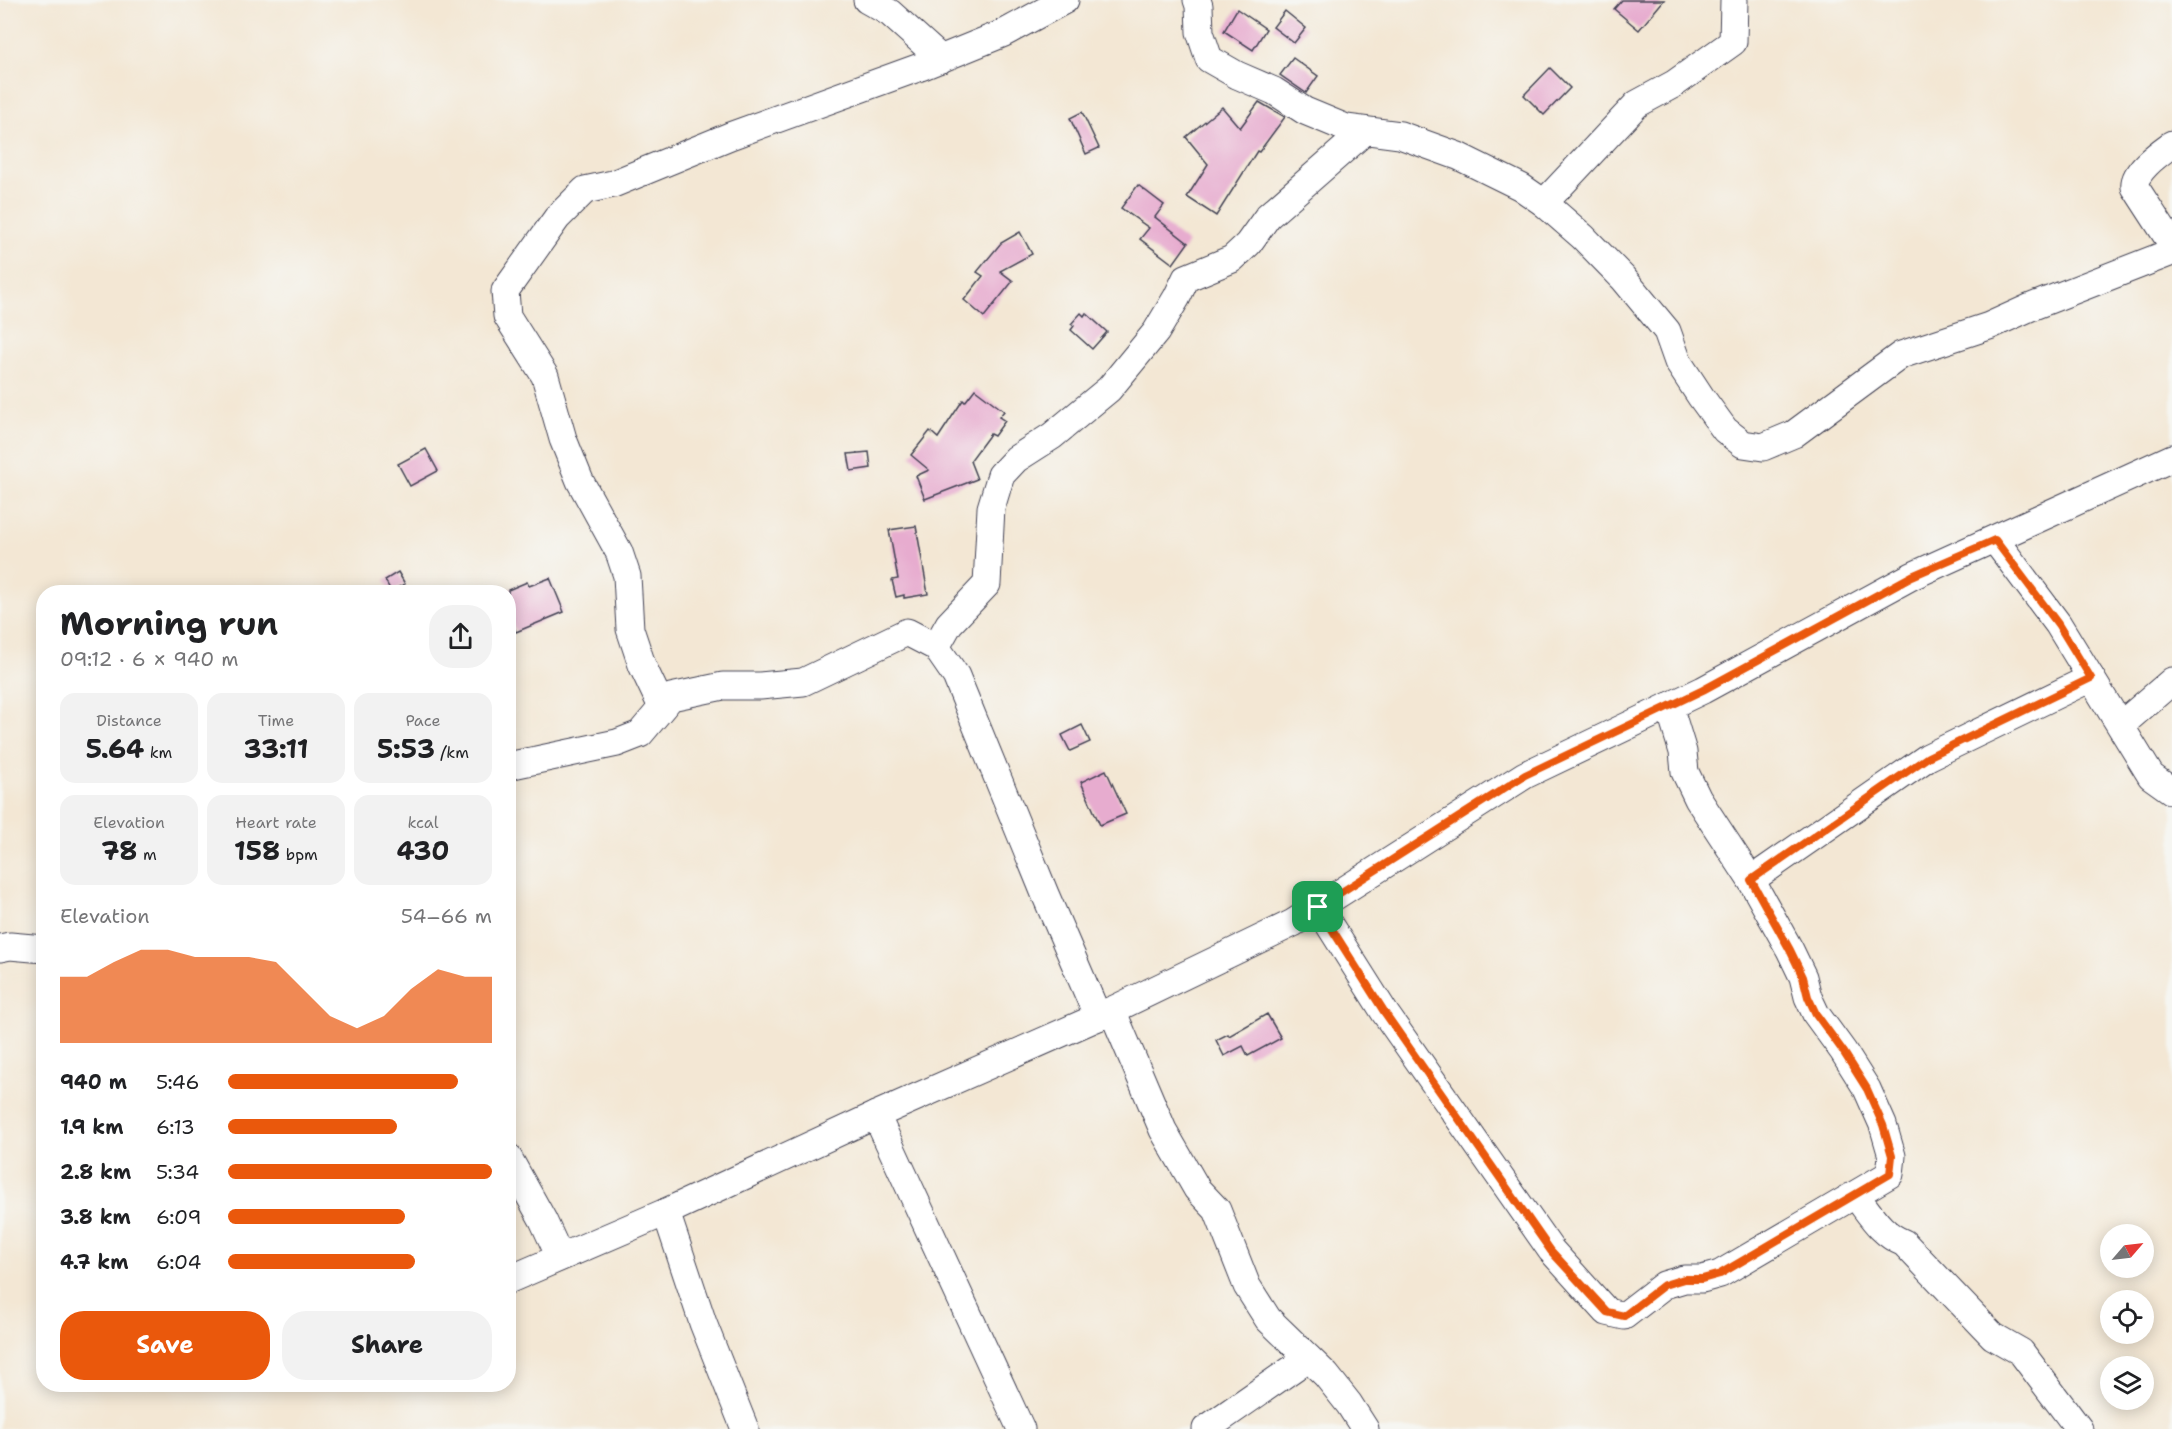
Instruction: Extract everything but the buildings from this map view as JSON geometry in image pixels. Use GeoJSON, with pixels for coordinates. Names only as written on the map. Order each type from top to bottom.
{"type":"FeatureCollection","features":[{"type":"Feature","properties":{"kind":"street"},"geometry":{"type":"LineString","coordinates":[[867,0],[890,13],[941,59]]}},
{"type":"Feature","properties":{"kind":"street"},"geometry":{"type":"LineString","coordinates":[[662,707],[642,665],[630,629],[627,576],[619,552],[580,481],[563,439],[545,376],[507,316],[505,291],[557,218],[585,190],[612,184],[730,136],[851,94],[941,59],[1004,33],[1065,0]]}},
{"type":"Feature","properties":{"kind":"street"},"geometry":{"type":"LineString","coordinates":[[1197,0],[1200,32],[1209,59],[1237,75],[1274,91],[1305,111],[1346,128],[1401,135],[1458,156],[1521,187],[1544,204],[1592,245],[1667,331],[1678,362],[1701,397],[1725,430],[1743,444],[1763,447],[1794,434],[1900,355],[1989,326],[2041,303],[2172,252]]}},
{"type":"Feature","properties":{"kind":"street"},"geometry":{"type":"LineString","coordinates":[[1544,204],[1638,105],[1674,84],[1733,42],[1734,0]]}},
{"type":"Feature","properties":{"kind":"street"},"geometry":{"type":"LineString","coordinates":[[936,647],[949,624],[987,584],[991,508],[1001,475],[1016,459],[1052,436],[1109,389],[1156,332],[1186,278],[1232,259],[1248,244],[1269,216],[1365,131]]}},
{"type":"Feature","properties":{"kind":"street"},"geometry":{"type":"LineString","coordinates":[[2172,144],[2138,174],[2134,182],[2172,244]]}},
{"type":"Feature","properties":{"kind":"street"},"geometry":{"type":"LineString","coordinates":[[516,1276],[666,1212],[876,1115],[1105,1014],[1293,923],[1525,775],[1703,690],[1912,576],[2172,458]]}},
{"type":"Feature","properties":{"kind":"street"},"geometry":{"type":"LineString","coordinates":[[1995,540],[2058,624],[2151,776],[2172,791]]}},
{"type":"Feature","properties":{"kind":"street"},"geometry":{"type":"LineString","coordinates":[[516,764],[617,743],[640,734],[671,697],[723,686],[760,686],[803,682],[907,632],[936,647],[956,676],[1040,883],[1163,1130],[1197,1189],[1217,1210],[1247,1286],[1268,1319],[1326,1375],[1365,1429]]}},
{"type":"Feature","properties":{"kind":"street"},"geometry":{"type":"LineString","coordinates":[[1751,880],[1928,757],[2091,678]]}},
{"type":"Feature","properties":{"kind":"street"},"geometry":{"type":"LineString","coordinates":[[2121,725],[2172,681]]}},
{"type":"Feature","properties":{"kind":"street"},"geometry":{"type":"LineString","coordinates":[[1318,907],[1385,1013],[1482,1155],[1551,1251],[1607,1312],[1624,1316],[1664,1285],[1684,1279],[1702,1279],[1720,1274],[1890,1174],[1892,1156],[1883,1125],[1867,1089],[1816,1014],[1808,997],[1803,977],[1790,950],[1751,880],[1693,790],[1684,772],[1683,752],[1669,706]]}},
{"type":"Feature","properties":{"kind":"street"},"geometry":{"type":"LineString","coordinates":[[0,948],[10,946],[36,949]]}},
{"type":"Feature","properties":{"kind":"street"},"geometry":{"type":"LineString","coordinates":[[876,1115],[1020,1429]]}},
{"type":"Feature","properties":{"kind":"street"},"geometry":{"type":"LineString","coordinates":[[516,1171],[560,1257]]}},
{"type":"Feature","properties":{"kind":"street"},"geometry":{"type":"LineString","coordinates":[[1856,1196],[1891,1238],[1904,1243],[1993,1336],[2021,1352],[2079,1429]]}},
{"type":"Feature","properties":{"kind":"street"},"geometry":{"type":"LineString","coordinates":[[666,1212],[703,1323],[745,1429]]}},
{"type":"Feature","properties":{"kind":"street"},"geometry":{"type":"LineString","coordinates":[[1206,1429],[1308,1358]]}},
{"type":"Feature","properties":{"kind":"route"},"geometry":{"type":"LineString","coordinates":[[1995,540],[2058,624],[2091,678],[1928,757],[1751,880],[1790,950],[1803,977],[1808,997],[1816,1014],[1867,1089],[1883,1125],[1892,1156],[1890,1174],[1720,1274],[1702,1279],[1684,1279],[1664,1285],[1624,1316],[1607,1312],[1551,1251],[1385,1013],[1318,907],[1525,775],[1703,690],[1912,576],[1995,540]]}}]}
